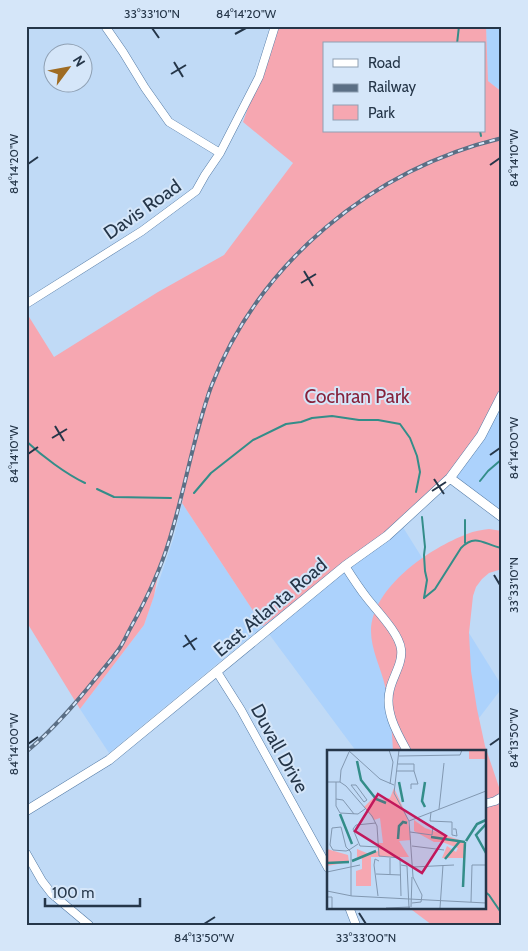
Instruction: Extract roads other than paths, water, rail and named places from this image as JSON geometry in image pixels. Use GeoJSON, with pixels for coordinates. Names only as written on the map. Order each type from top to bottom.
{"type":"FeatureCollection","features":[{"type":"Feature","properties":{"kind":"street"},"geometry":{"type":"LineString","coordinates":[[105,26],[169,122],[220,153]]}},
{"type":"Feature","properties":{"kind":"street","name":"Davis Road"},"geometry":{"type":"LineString","coordinates":[[26,304],[142,231],[196,191],[220,153],[259,77],[275,26]]}},
{"type":"Feature","properties":{"kind":"street","name":"East Atlanta Road"},"geometry":{"type":"LineString","coordinates":[[26,812],[108,760],[345,566],[387,536],[450,478],[480,436],[502,395]]}},
{"type":"Feature","properties":{"kind":"street"},"geometry":{"type":"LineString","coordinates":[[450,478],[502,517]]}},
{"type":"Feature","properties":{"kind":"street"},"geometry":{"type":"LineString","coordinates":[[345,566],[394,631],[401,647],[401,660],[389,690],[388,703],[398,736],[406,750]]}},
{"type":"Feature","properties":{"kind":"street","name":"Duvall Drive"},"geometry":{"type":"LineString","coordinates":[[217,672],[241,710],[327,866]]}},
{"type":"Feature","properties":{"kind":"street"},"geometry":{"type":"LineString","coordinates":[[486,803],[502,796]]}},
{"type":"Feature","properties":{"kind":"street"},"geometry":{"type":"LineString","coordinates":[[26,853],[52,894],[89,925]]}},
{"type":"Feature","properties":{"kind":"street"},"geometry":{"type":"LineString","coordinates":[[349,908],[356,925]]}},
{"type":"Feature","properties":{"kind":"waterway"},"geometry":{"type":"LineString","coordinates":[[457,42],[459,26]]}},
{"type":"Feature","properties":{"kind":"waterway"},"geometry":{"type":"LineString","coordinates":[[480,132],[481,136]]}},
{"type":"Feature","properties":{"kind":"waterway"},"geometry":{"type":"LineString","coordinates":[[194,493],[211,473],[253,440],[286,424],[332,416],[400,424],[410,438],[417,456],[420,472],[416,492]]}},
{"type":"Feature","properties":{"kind":"waterway"},"geometry":{"type":"LineString","coordinates":[[26,441],[54,464],[85,483]]}},
{"type":"Feature","properties":{"kind":"waterway"},"geometry":{"type":"LineString","coordinates":[[480,481],[502,459]]}},
{"type":"Feature","properties":{"kind":"waterway"},"geometry":{"type":"LineString","coordinates":[[97,489],[114,497],[171,498]]}},
{"type":"Feature","properties":{"kind":"waterway"},"geometry":{"type":"LineString","coordinates":[[422,517],[427,580],[424,598]]}},
{"type":"Feature","properties":{"kind":"waterway"},"geometry":{"type":"LineString","coordinates":[[465,520],[465,543]]}},
{"type":"Feature","properties":{"kind":"waterway"},"geometry":{"type":"LineString","coordinates":[[424,598],[435,589],[466,543],[476,540],[502,548]]}},
{"type":"Feature","properties":{"kind":"waterway"},"geometry":{"type":"LineString","coordinates":[[486,893],[502,914]]}},
{"type":"Feature","properties":{"kind":"railway"},"geometry":{"type":"LineString","coordinates":[[26,752],[63,716],[111,660],[122,644],[142,606],[157,574],[169,541],[199,425],[211,387],[232,342],[259,300],[290,261],[326,227],[366,197],[409,172],[454,152],[502,138]]}},
{"type":"Feature","properties":{"kind":"park label","name":"Cochran Park"},"geometry":{"type":"Point","coordinates":[357,396]}}]}
